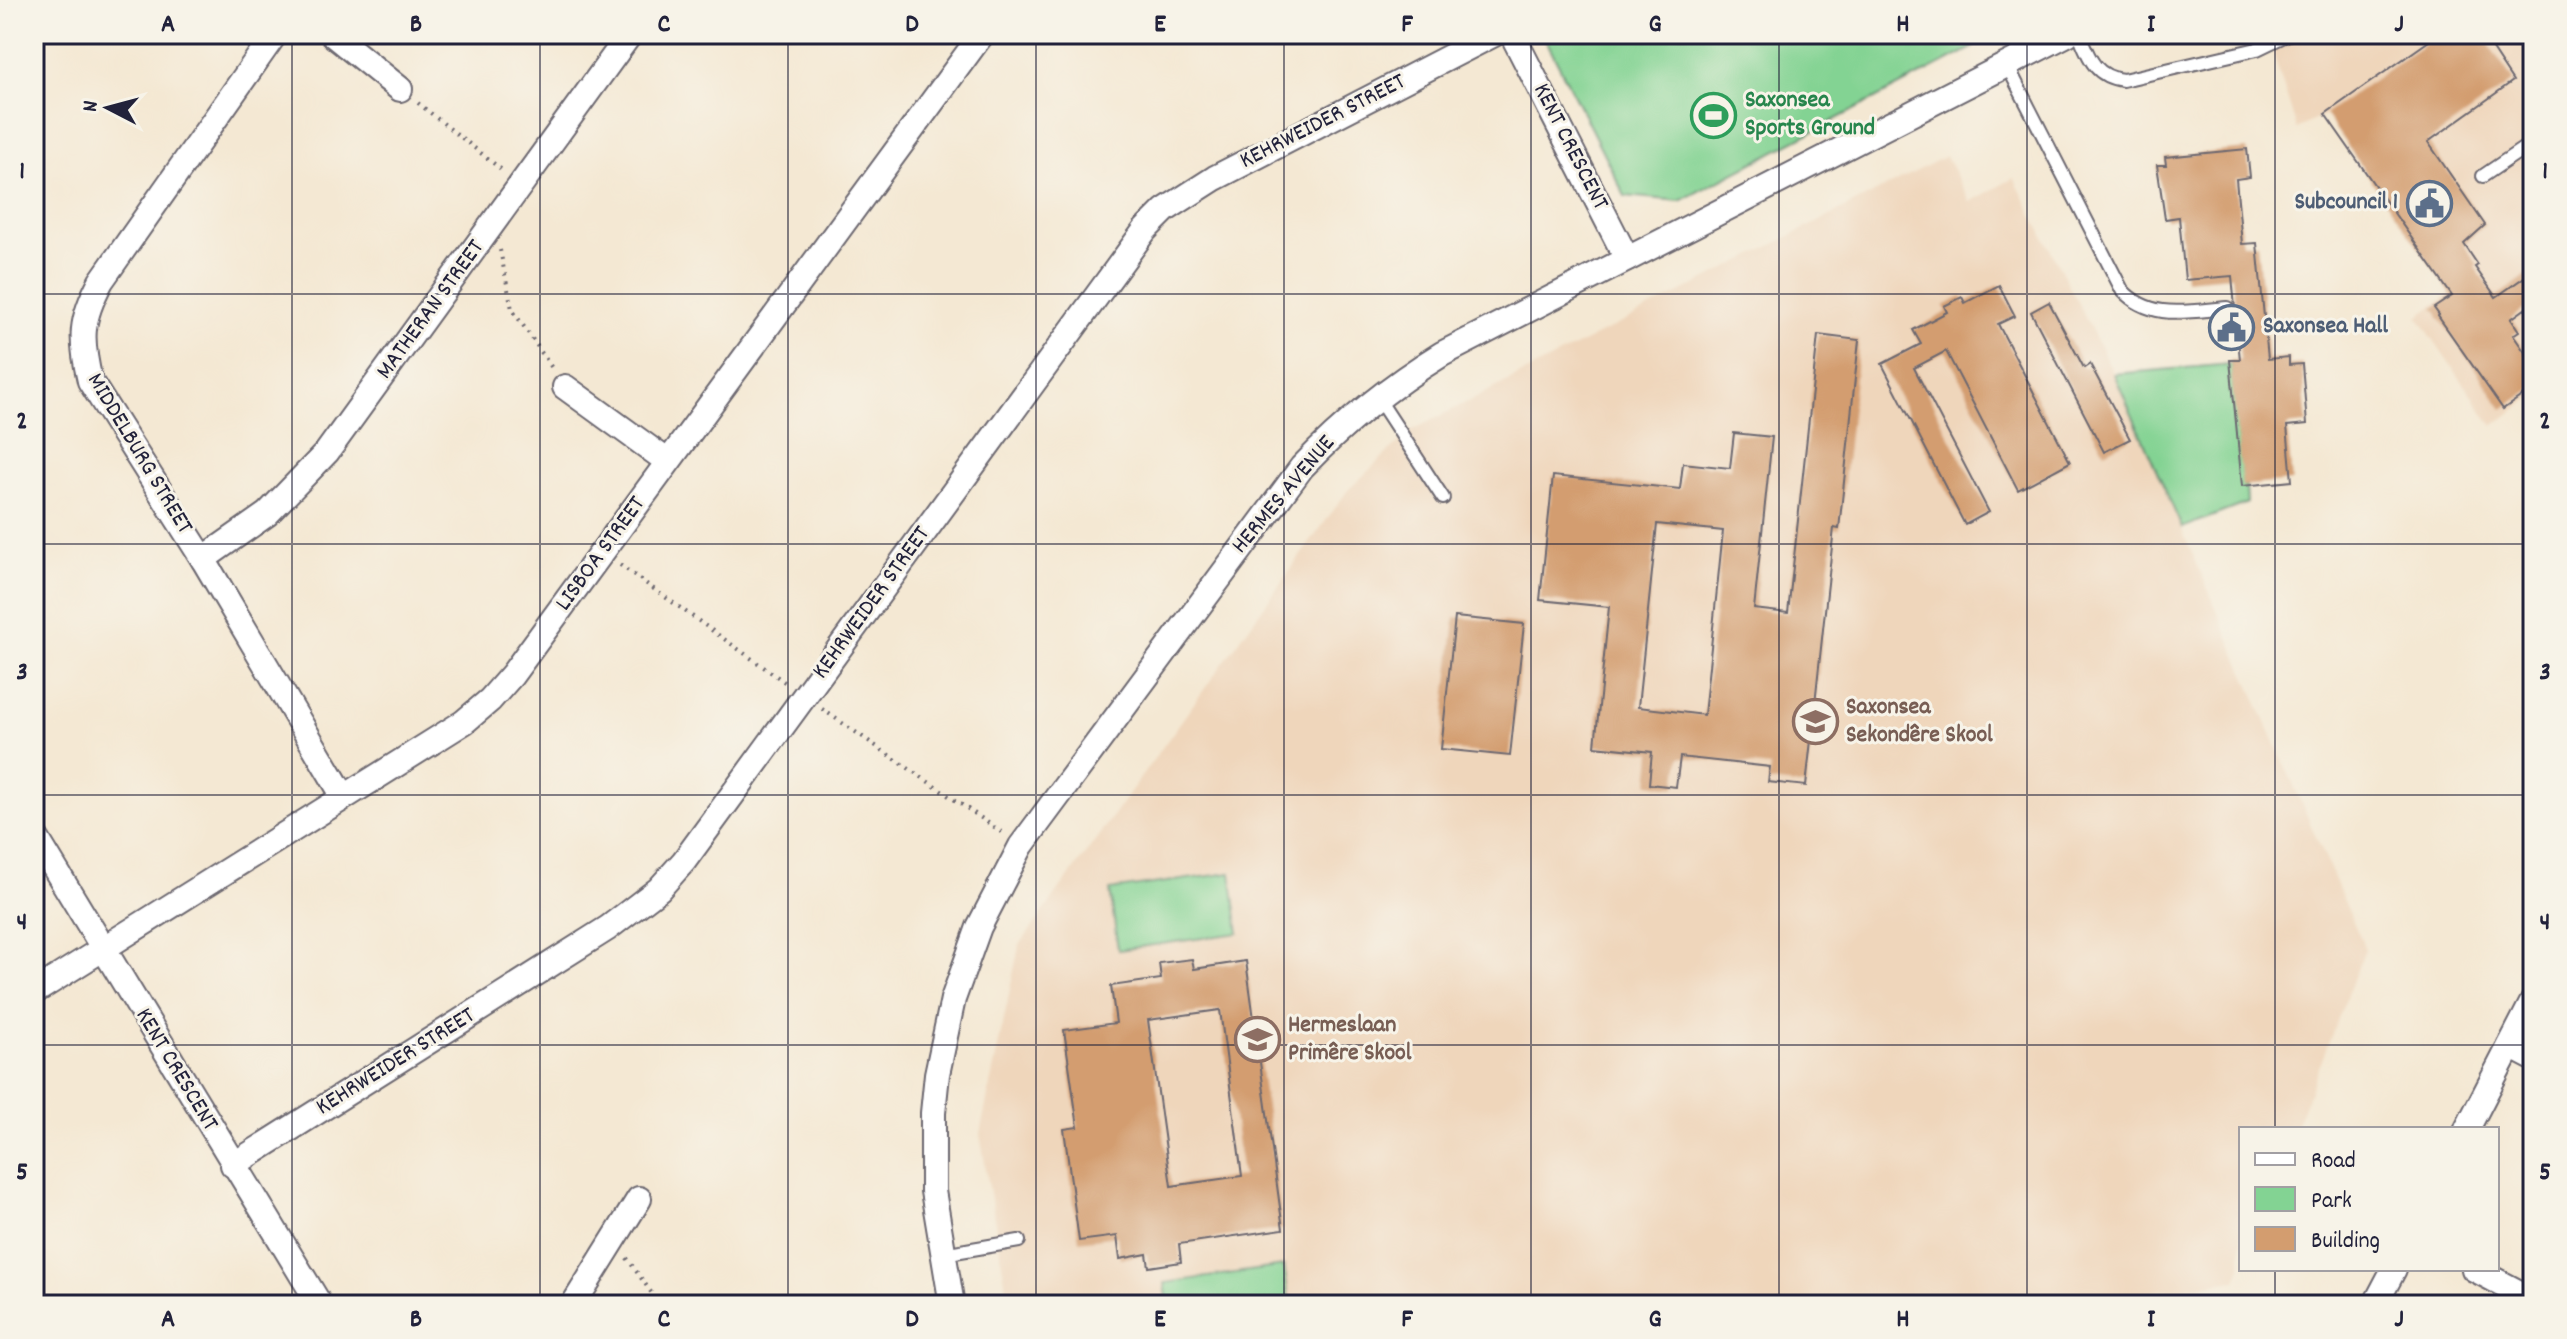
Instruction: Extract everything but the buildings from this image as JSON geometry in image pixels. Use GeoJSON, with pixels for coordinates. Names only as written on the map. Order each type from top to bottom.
{"type":"FeatureCollection","features":[{"type":"Feature","properties":{"kind":"street","name":"MIDDELBURG STREET"},"geometry":{"type":"LineString","coordinates":[[275,34],[101,281],[87,306],[82,328],[82,350],[90,381],[203,559],[344,797]]}},
{"type":"Feature","properties":{"kind":"street"},"geometry":{"type":"LineString","coordinates":[[332,34],[400,89]]}},
{"type":"Feature","properties":{"kind":"street","name":"MATHERAN STREET"},"geometry":{"type":"LineString","coordinates":[[203,559],[267,514],[327,452],[630,34]]}},
{"type":"Feature","properties":{"kind":"street","name":"LISBOA STREET"},"geometry":{"type":"LineString","coordinates":[[34,992],[464,722],[490,700],[603,553],[667,461],[982,34]]}},
{"type":"Feature","properties":{"kind":"street","name":"KEHRWEIDER STREET"},"geometry":{"type":"LineString","coordinates":[[233,1165],[608,928],[659,889],[693,848],[1145,230],[1165,210],[1215,178],[1494,34]]}},
{"type":"Feature","properties":{"kind":"street","name":"KENT CRESCENT"},"geometry":{"type":"LineString","coordinates":[[1512,34],[1627,259]]}},
{"type":"Feature","properties":{"kind":"street","name":"HERMES AVENUE"},"geometry":{"type":"LineString","coordinates":[[952,1305],[933,1191],[933,1113],[937,1074],[956,987],[979,927],[1021,846],[1280,493],[1326,442],[1377,397],[1442,354],[2067,34]]}},
{"type":"Feature","properties":{"kind":"street"},"geometry":{"type":"LineString","coordinates":[[565,387],[667,461]]}},
{"type":"Feature","properties":{"kind":"street","name":"KENT CRESCENT"},"geometry":{"type":"LineString","coordinates":[[34,834],[320,1305]]}},
{"type":"Feature","properties":{"kind":"street"},"geometry":{"type":"LineString","coordinates":[[2468,1127],[2533,1001]]}},
{"type":"Feature","properties":{"kind":"street"},"geometry":{"type":"LineString","coordinates":[[2510,1046],[2533,1058]]}},
{"type":"Feature","properties":{"kind":"street"},"geometry":{"type":"LineString","coordinates":[[573,1305],[639,1199]]}},
{"type":"Feature","properties":{"kind":"street"},"geometry":{"type":"LineString","coordinates":[[2375,1305],[2393,1271]]}},
{"type":"Feature","properties":{"kind":"street"},"geometry":{"type":"LineString","coordinates":[[2478,1271],[2533,1300]]}},
{"type":"Feature","properties":{"kind":"lane"},"geometry":{"type":"LineString","coordinates":[[2079,34],[2095,68],[2112,79],[2123,80],[2257,49],[2288,34]]}},
{"type":"Feature","properties":{"kind":"lane"},"geometry":{"type":"LineString","coordinates":[[2007,65],[2122,290],[2139,305],[2164,313],[2227,308]]}},
{"type":"Feature","properties":{"kind":"lane"},"geometry":{"type":"LineString","coordinates":[[2483,176],[2533,142]]}},
{"type":"Feature","properties":{"kind":"lane"},"geometry":{"type":"LineString","coordinates":[[1377,397],[1443,498]]}},
{"type":"Feature","properties":{"kind":"lane"},"geometry":{"type":"LineString","coordinates":[[943,1254],[1019,1241]]}},
{"type":"Feature","properties":{"kind":"path"},"geometry":{"type":"LineString","coordinates":[[612,1239],[660,1305]]}},
{"type":"Feature","properties":{"kind":"shaded area"},"geometry":{"type":"Polygon","coordinates":[[[2267,34],[2533,34],[2533,397],[2493,426],[2418,317],[2451,293],[2326,114],[2297,129],[2267,34]]]}},
{"type":"Feature","properties":{"kind":"shaded area","name":"Saxonsea Sekondêre Skool"},"geometry":{"type":"Polygon","coordinates":[[[1946,156],[1970,202],[2014,178],[2114,374],[2365,949],[2296,1127],[2239,1127],[2239,1271],[2236,1280],[2057,1305],[1009,1305],[980,1134],[1019,946],[1348,490],[1411,431],[1946,156]]]}},
{"type":"Feature","properties":{"kind":"green space","name":"Saxonsea Sports Ground"},"geometry":{"type":"Polygon","coordinates":[[[1543,34],[1999,34],[1680,201],[1625,196],[1543,34]]]}},
{"type":"Feature","properties":{"kind":"green space"},"geometry":{"type":"Polygon","coordinates":[[[2231,364],[2247,503],[2182,528],[2114,374],[2231,364]]]}},
{"type":"Feature","properties":{"kind":"green space"},"geometry":{"type":"Polygon","coordinates":[[[1231,873],[1239,933],[1118,950],[1110,890],[1231,873]]]}},
{"type":"Feature","properties":{"kind":"green space"},"geometry":{"type":"Polygon","coordinates":[[[1284,1266],[1290,1305],[1168,1305],[1165,1283],[1284,1266]]]}},
{"type":"Feature","properties":{"kind":"place","name":"Saxonsea Sports Ground"},"geometry":{"type":"Point","coordinates":[1714,115]}},
{"type":"Feature","properties":{"kind":"place","name":"Subcouncil 1"},"geometry":{"type":"Point","coordinates":[2429,203]}},
{"type":"Feature","properties":{"kind":"place","name":"Saxonsea Hall"},"geometry":{"type":"Point","coordinates":[2232,327]}},
{"type":"Feature","properties":{"kind":"place","name":"Saxonsea Sekondêre Skool"},"geometry":{"type":"Point","coordinates":[1815,722]}},
{"type":"Feature","properties":{"kind":"place","name":"Hermeslaan Primêre Skool"},"geometry":{"type":"Point","coordinates":[1257,1040]}}]}
